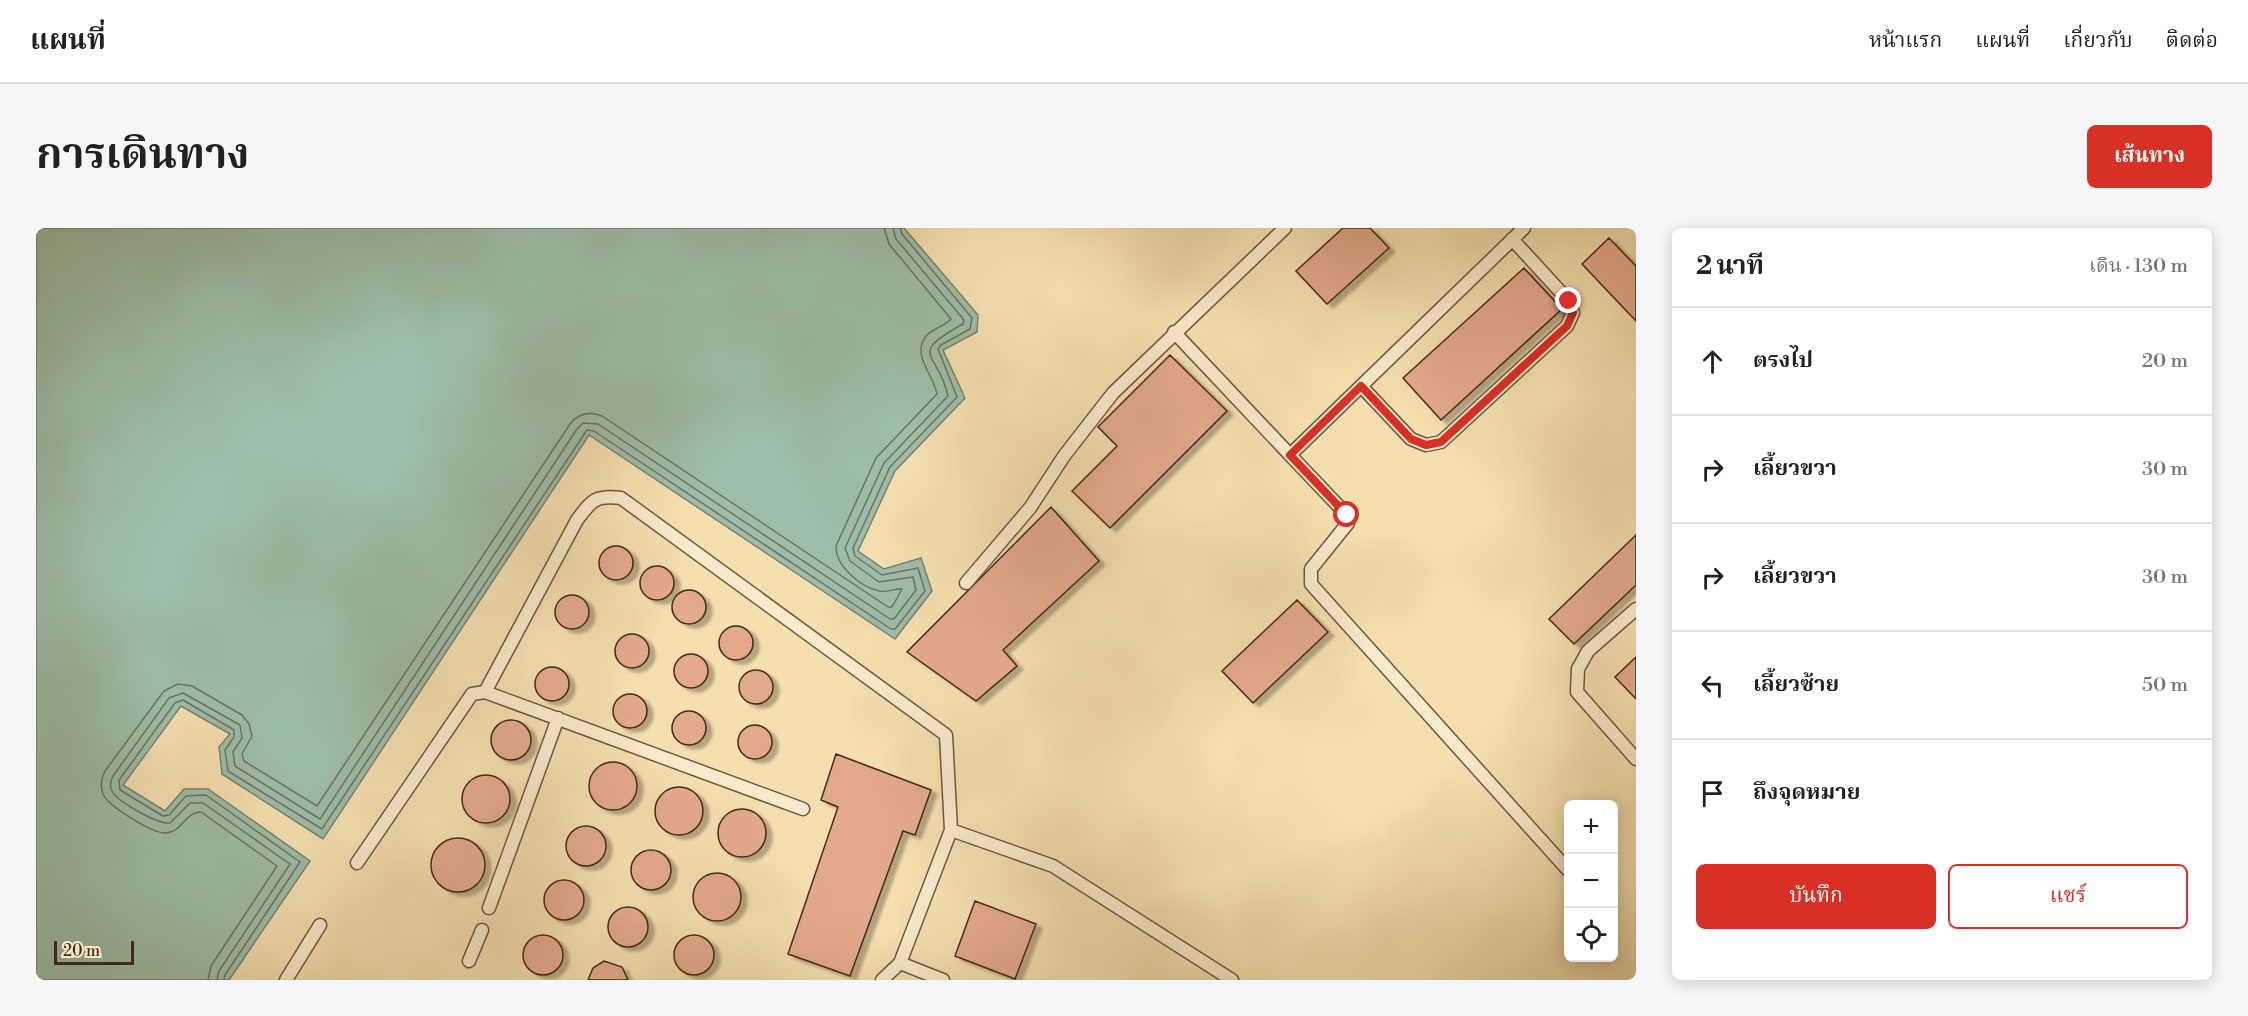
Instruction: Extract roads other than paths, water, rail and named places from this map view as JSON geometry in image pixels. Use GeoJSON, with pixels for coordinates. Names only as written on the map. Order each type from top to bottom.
{"type":"FeatureCollection","features":[{"type":"Feature","properties":{"kind":"lane"},"geometry":{"type":"LineString","coordinates":[[966,583],[1030,508],[1064,456],[1113,393],[1285,228]]}},
{"type":"Feature","properties":{"kind":"lane"},"geometry":{"type":"LineString","coordinates":[[1290,455],[1524,228]]}},
{"type":"Feature","properties":{"kind":"lane"},"geometry":{"type":"LineString","coordinates":[[1361,386],[1411,439],[1426,445],[1441,442],[1567,326],[1573,313],[1569,301],[1512,240]]}},
{"type":"Feature","properties":{"kind":"lane"},"geometry":{"type":"LineString","coordinates":[[1174,332],[1347,515],[1348,523],[1311,568],[1311,584],[1564,864]]}},
{"type":"Feature","properties":{"kind":"lane"},"geometry":{"type":"LineString","coordinates":[[485,692],[577,520],[590,503],[602,496],[621,498],[946,735],[951,831],[900,963],[882,980]]}},
{"type":"Feature","properties":{"kind":"lane"},"geometry":{"type":"LineString","coordinates":[[1636,609],[1588,651],[1578,669],[1577,692],[1636,759]]}},
{"type":"Feature","properties":{"kind":"lane"},"geometry":{"type":"LineString","coordinates":[[357,863],[472,694],[485,692],[803,809]]}},
{"type":"Feature","properties":{"kind":"lane"},"geometry":{"type":"LineString","coordinates":[[489,908],[558,718]]}},
{"type":"Feature","properties":{"kind":"lane"},"geometry":{"type":"LineString","coordinates":[[951,831],[1053,866],[1226,978]]}},
{"type":"Feature","properties":{"kind":"lane"},"geometry":{"type":"LineString","coordinates":[[286,980],[320,925]]}},
{"type":"Feature","properties":{"kind":"lane"},"geometry":{"type":"LineString","coordinates":[[469,961],[482,930]]}},
{"type":"Feature","properties":{"kind":"lane"},"geometry":{"type":"LineString","coordinates":[[900,963],[944,980]]}},
{"type":"Feature","properties":{"kind":"water"},"geometry":{"type":"Polygon","coordinates":[[[36,228],[904,228],[978,315],[977,332],[943,350],[965,398],[895,471],[858,551],[884,569],[921,558],[932,591],[895,639],[589,435],[323,839],[222,774],[219,747],[230,734],[181,706],[123,785],[165,811],[184,789],[208,789],[310,861],[229,980],[36,980],[36,228]]]}}]}
